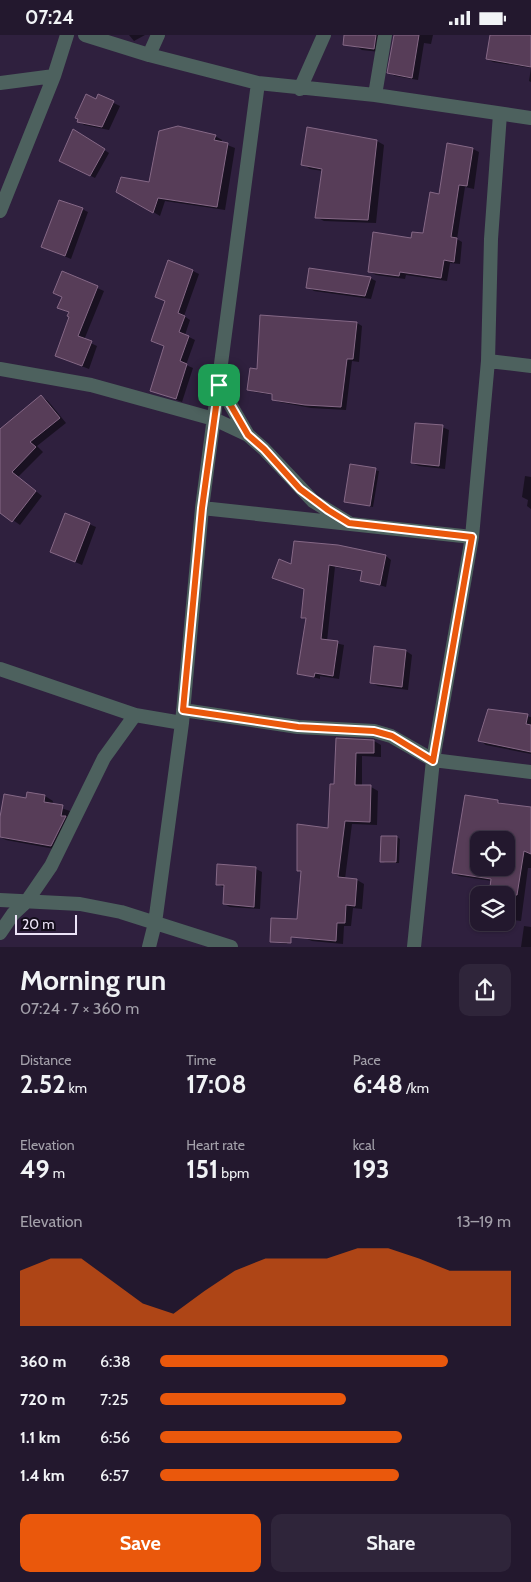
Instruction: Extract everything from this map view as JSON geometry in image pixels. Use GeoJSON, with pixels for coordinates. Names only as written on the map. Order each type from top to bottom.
{"type":"FeatureCollection","features":[{"type":"Feature","properties":{"kind":"street"},"geometry":{"type":"LineString","coordinates":[[0,211],[54,76],[67,35]]}},
{"type":"Feature","properties":{"kind":"street"},"geometry":{"type":"LineString","coordinates":[[84,35],[149,55],[258,83],[300,89],[374,95],[531,119]]}},
{"type":"Feature","properties":{"kind":"street"},"geometry":{"type":"LineString","coordinates":[[149,55],[158,35]]}},
{"type":"Feature","properties":{"kind":"street"},"geometry":{"type":"LineString","coordinates":[[300,89],[324,35]]}},
{"type":"Feature","properties":{"kind":"street"},"geometry":{"type":"LineString","coordinates":[[374,95],[385,35]]}},
{"type":"Feature","properties":{"kind":"street"},"geometry":{"type":"LineString","coordinates":[[0,83],[54,76]]}},
{"type":"Feature","properties":{"kind":"street"},"geometry":{"type":"LineString","coordinates":[[149,947],[155,923],[183,717],[202,508],[258,83]]}},
{"type":"Feature","properties":{"kind":"street"},"geometry":{"type":"LineString","coordinates":[[414,947],[433,761],[472,537],[488,361],[491,239],[500,114]]}},
{"type":"Feature","properties":{"kind":"street"},"geometry":{"type":"LineString","coordinates":[[488,361],[531,365]]}},
{"type":"Feature","properties":{"kind":"street"},"geometry":{"type":"LineString","coordinates":[[0,369],[90,385],[214,419],[248,435],[314,501],[349,523]]}},
{"type":"Feature","properties":{"kind":"street"},"geometry":{"type":"LineString","coordinates":[[219,385],[248,435]]}},
{"type":"Feature","properties":{"kind":"street"},"geometry":{"type":"LineString","coordinates":[[202,508],[472,537]]}},
{"type":"Feature","properties":{"kind":"street"},"geometry":{"type":"LineString","coordinates":[[0,669],[135,715],[374,731],[392,736],[433,761],[531,772]]}},
{"type":"Feature","properties":{"kind":"street"},"geometry":{"type":"LineString","coordinates":[[0,933],[13,914],[27,901],[51,866],[104,758],[135,715]]}},
{"type":"Feature","properties":{"kind":"street"},"geometry":{"type":"LineString","coordinates":[[0,900],[80,905],[121,912],[232,947]]}},
{"type":"Feature","properties":{"kind":"building"},"geometry":{"type":"Polygon","coordinates":[[[344,35],[376,35],[374,49],[343,45],[344,35]]]}},
{"type":"Feature","properties":{"kind":"building"},"geometry":{"type":"Polygon","coordinates":[[[394,35],[419,35],[412,78],[387,73],[394,35]]]}},
{"type":"Feature","properties":{"kind":"building"},"geometry":{"type":"Polygon","coordinates":[[[490,35],[531,35],[531,67],[486,59],[490,35]]]}},
{"type":"Feature","properties":{"kind":"building"},"geometry":{"type":"Polygon","coordinates":[[[86,94],[96,99],[98,94],[114,101],[102,127],[77,122],[78,119],[75,118],[86,94]]]}},
{"type":"Feature","properties":{"kind":"building"},"geometry":{"type":"Polygon","coordinates":[[[178,126],[216,135],[214,140],[228,143],[217,207],[158,198],[153,213],[116,192],[121,177],[149,182],[159,131],[178,126]]]}},
{"type":"Feature","properties":{"kind":"building"},"geometry":{"type":"Polygon","coordinates":[[[307,127],[377,140],[368,220],[315,218],[322,169],[301,165],[307,127]]]}},
{"type":"Feature","properties":{"kind":"building"},"geometry":{"type":"Polygon","coordinates":[[[73,129],[105,149],[90,176],[59,161],[73,129]]]}},
{"type":"Feature","properties":{"kind":"building"},"geometry":{"type":"Polygon","coordinates":[[[447,143],[473,148],[467,186],[459,185],[451,237],[457,238],[454,262],[444,260],[441,278],[400,272],[399,276],[368,272],[373,232],[411,238],[412,232],[423,233],[430,192],[439,194],[447,143]]]}},
{"type":"Feature","properties":{"kind":"building"},"geometry":{"type":"Polygon","coordinates":[[[59,200],[83,208],[65,256],[41,247],[59,200]]]}},
{"type":"Feature","properties":{"kind":"building"},"geometry":{"type":"Polygon","coordinates":[[[168,260],[193,270],[178,313],[185,316],[179,332],[189,336],[180,361],[187,364],[176,399],[150,391],[164,346],[151,341],[165,301],[155,297],[168,260]]]}},
{"type":"Feature","properties":{"kind":"building"},"geometry":{"type":"Polygon","coordinates":[[[309,268],[371,277],[365,296],[306,288],[309,268]]]}},
{"type":"Feature","properties":{"kind":"building"},"geometry":{"type":"Polygon","coordinates":[[[62,271],[98,286],[78,336],[92,341],[82,366],[55,356],[69,317],[67,316],[69,312],[57,308],[62,297],[53,293],[62,271]]]}},
{"type":"Feature","properties":{"kind":"building"},"geometry":{"type":"Polygon","coordinates":[[[260,315],[357,322],[353,359],[347,359],[341,407],[305,405],[272,400],[272,394],[247,390],[250,368],[257,369],[260,315]]]}},
{"type":"Feature","properties":{"kind":"building"},"geometry":{"type":"Polygon","coordinates":[[[41,395],[60,418],[30,442],[36,447],[12,472],[36,491],[12,522],[0,513],[0,429],[41,395]]]}},
{"type":"Feature","properties":{"kind":"building"},"geometry":{"type":"Polygon","coordinates":[[[415,423],[443,425],[439,466],[411,463],[415,423]]]}},
{"type":"Feature","properties":{"kind":"building"},"geometry":{"type":"Polygon","coordinates":[[[350,464],[376,468],[370,506],[344,502],[350,464]]]}},
{"type":"Feature","properties":{"kind":"building"},"geometry":{"type":"Polygon","coordinates":[[[65,513],[90,523],[75,562],[50,552],[65,513]]]}},
{"type":"Feature","properties":{"kind":"building"},"geometry":{"type":"Polygon","coordinates":[[[294,541],[338,545],[386,555],[380,585],[360,581],[362,571],[329,565],[321,639],[338,641],[333,676],[315,673],[314,677],[297,674],[306,618],[301,618],[304,589],[272,578],[279,559],[291,564],[294,541]]]}},
{"type":"Feature","properties":{"kind":"building"},"geometry":{"type":"Polygon","coordinates":[[[374,646],[406,650],[402,687],[370,683],[374,646]]]}},
{"type":"Feature","properties":{"kind":"building"},"geometry":{"type":"Polygon","coordinates":[[[488,709],[528,714],[526,724],[531,725],[531,752],[478,741],[488,709]]]}},
{"type":"Feature","properties":{"kind":"building"},"geometry":{"type":"Polygon","coordinates":[[[336,738],[374,740],[374,753],[356,753],[355,785],[371,785],[370,822],[345,821],[338,877],[357,879],[355,906],[346,905],[345,923],[337,923],[336,941],[291,937],[291,943],[270,942],[271,918],[297,919],[301,871],[297,871],[297,824],[328,828],[330,784],[334,784],[336,738]]]}},
{"type":"Feature","properties":{"kind":"building"},"geometry":{"type":"Polygon","coordinates":[[[27,792],[45,795],[44,802],[63,805],[61,816],[66,816],[51,846],[0,837],[0,817],[4,794],[26,798],[27,792]]]}},
{"type":"Feature","properties":{"kind":"building"},"geometry":{"type":"Polygon","coordinates":[[[465,795],[498,800],[498,803],[531,807],[531,854],[524,851],[517,895],[515,895],[515,886],[490,886],[491,879],[472,876],[515,876],[515,831],[470,831],[470,876],[452,873],[465,795]]]}},
{"type":"Feature","properties":{"kind":"building"},"geometry":{"type":"Polygon","coordinates":[[[381,836],[397,836],[396,862],[380,862],[381,836]]]}},
{"type":"Feature","properties":{"kind":"building"},"geometry":{"type":"Polygon","coordinates":[[[217,864],[256,867],[254,907],[223,904],[224,885],[216,885],[217,864]]]}},
{"type":"Feature","properties":{"kind":"route"},"geometry":{"type":"LineString","coordinates":[[219,385],[248,435],[264,449],[300,489],[314,501],[349,523],[472,537],[433,761],[392,736],[374,731],[298,727],[183,710],[202,508],[219,385]]}}]}
